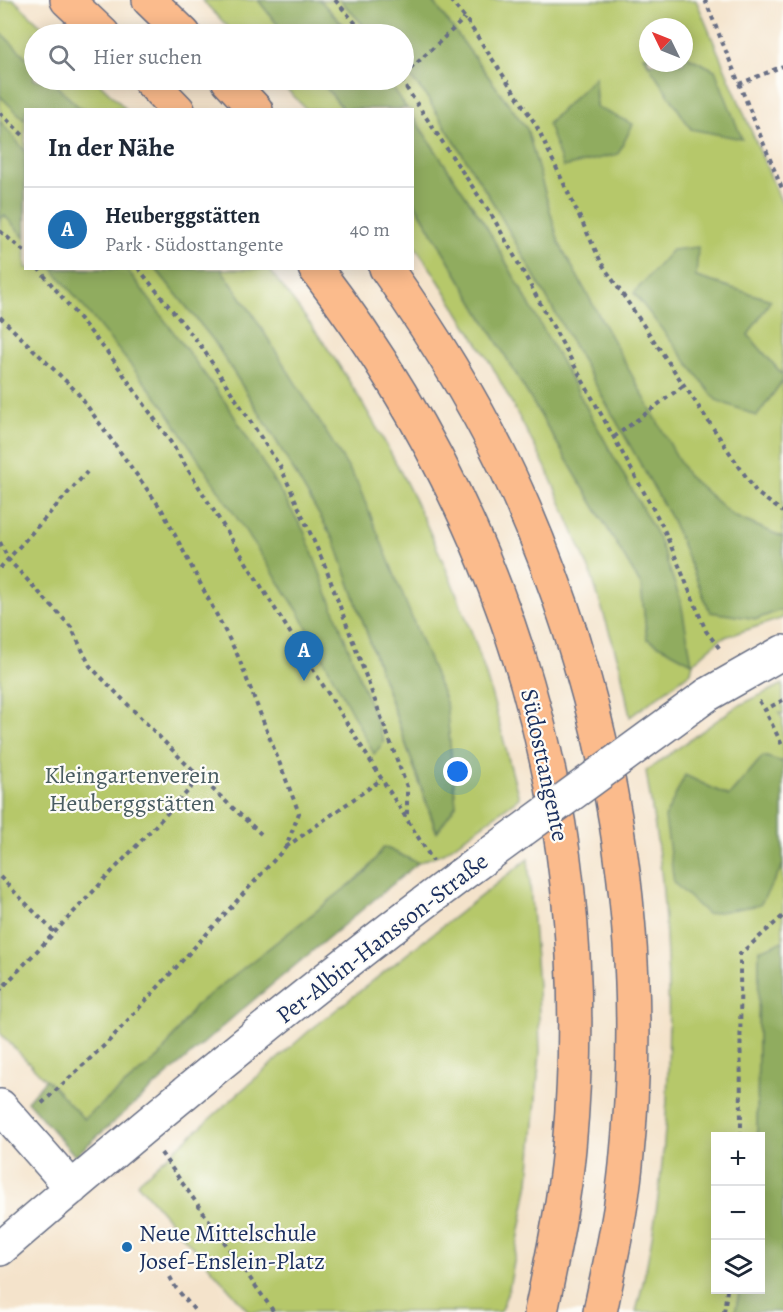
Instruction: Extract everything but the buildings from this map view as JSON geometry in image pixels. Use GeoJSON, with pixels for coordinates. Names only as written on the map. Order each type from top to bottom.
{"type":"FeatureCollection","features":[{"type":"Feature","properties":{"kind":"highway"},"geometry":{"type":"LineString","coordinates":[[67,0],[92,24]]}},
{"type":"Feature","properties":{"kind":"highway"},"geometry":{"type":"LineString","coordinates":[[150,0],[174,24]]}},
{"type":"Feature","properties":{"kind":"highway"},"geometry":{"type":"LineString","coordinates":[[159,90],[176,108]]}},
{"type":"Feature","properties":{"kind":"highway"},"geometry":{"type":"LineString","coordinates":[[237,90],[254,108]]}},
{"type":"Feature","properties":{"kind":"highway","name":"Südosttangente"},"geometry":{"type":"LineString","coordinates":[[316,270],[341,303],[406,404],[435,454],[467,519],[496,589],[521,662],[553,788],[564,851],[572,920],[575,1000],[574,1075],[568,1161],[558,1231],[541,1312]]}},
{"type":"Feature","properties":{"kind":"highway"},"geometry":{"type":"LineString","coordinates":[[387,270],[454,372],[486,429],[516,490],[548,565],[574,639],[593,705],[608,772],[619,833],[628,908],[633,1001],[632,1090],[626,1166],[600,1312]]}},
{"type":"Feature","properties":{"kind":"street","name":"Per-Albin-Hansson-Straße"},"geometry":{"type":"LineString","coordinates":[[0,1249],[306,995],[448,870],[707,695],[783,652]]}},
{"type":"Feature","properties":{"kind":"street"},"geometry":{"type":"LineString","coordinates":[[9,1116],[72,1188]]}},
{"type":"Feature","properties":{"kind":"path"},"geometry":{"type":"LineString","coordinates":[[335,0],[356,24]]}},
{"type":"Feature","properties":{"kind":"path"},"geometry":{"type":"LineString","coordinates":[[450,0],[465,18],[537,125],[602,264],[757,493],[783,512]]}},
{"type":"Feature","properties":{"kind":"path"},"geometry":{"type":"LineString","coordinates":[[705,0],[783,191]]}},
{"type":"Feature","properties":{"kind":"path"},"geometry":{"type":"LineString","coordinates":[[414,66],[465,18]]}},
{"type":"Feature","properties":{"kind":"path"},"geometry":{"type":"LineString","coordinates":[[739,84],[783,66]]}},
{"type":"Feature","properties":{"kind":"path"},"geometry":{"type":"LineString","coordinates":[[409,90],[494,219],[663,527],[706,631],[720,649]]}},
{"type":"Feature","properties":{"kind":"path"},"geometry":{"type":"LineString","coordinates":[[0,113],[24,136]]}},
{"type":"Feature","properties":{"kind":"path"},"geometry":{"type":"LineString","coordinates":[[0,231],[24,252]]}},
{"type":"Feature","properties":{"kind":"path"},"geometry":{"type":"LineString","coordinates":[[40,270],[112,358],[172,444],[407,819],[448,870]]}},
{"type":"Feature","properties":{"kind":"path"},"geometry":{"type":"LineString","coordinates":[[140,270],[201,346],[280,468],[325,566],[407,787],[407,819]]}},
{"type":"Feature","properties":{"kind":"path"},"geometry":{"type":"LineString","coordinates":[[0,317],[77,392],[162,510],[237,654],[298,813],[286,847]]}},
{"type":"Feature","properties":{"kind":"path"},"geometry":{"type":"LineString","coordinates":[[614,437],[683,386]]}},
{"type":"Feature","properties":{"kind":"path"},"geometry":{"type":"LineString","coordinates":[[0,568],[87,472]]}},
{"type":"Feature","properties":{"kind":"path"},"geometry":{"type":"LineString","coordinates":[[0,542],[8,559],[71,627],[90,666],[192,770],[261,834]]}},
{"type":"Feature","properties":{"kind":"path"},"geometry":{"type":"LineString","coordinates":[[783,700],[765,710],[783,747]]}},
{"type":"Feature","properties":{"kind":"path"},"geometry":{"type":"LineString","coordinates":[[0,990],[191,788],[192,770]]}},
{"type":"Feature","properties":{"kind":"path"},"geometry":{"type":"LineString","coordinates":[[9,1116],[108,1042],[286,847],[382,779]]}},
{"type":"Feature","properties":{"kind":"path"},"geometry":{"type":"LineString","coordinates":[[0,877],[55,933]]}},
{"type":"Feature","properties":{"kind":"path"},"geometry":{"type":"LineString","coordinates":[[741,1132],[740,954],[781,917],[783,910]]}},
{"type":"Feature","properties":{"kind":"path"},"geometry":{"type":"LineString","coordinates":[[155,1145],[274,1312]]}},
{"type":"Feature","properties":{"kind":"path"},"geometry":{"type":"LineString","coordinates":[[170,1277],[196,1312]]}},
{"type":"Feature","properties":{"kind":"path"},"geometry":{"type":"LineString","coordinates":[[724,1312],[726,1294]]}},
{"type":"Feature","properties":{"kind":"green space"},"geometry":{"type":"Polygon","coordinates":[[[0,0],[14,0],[39,24],[24,24],[24,55],[0,32],[0,0]]]}},
{"type":"Feature","properties":{"kind":"green space"},"geometry":{"type":"Polygon","coordinates":[[[202,0],[258,0],[277,24],[225,24],[202,0]]]}},
{"type":"Feature","properties":{"kind":"green space"},"geometry":{"type":"Polygon","coordinates":[[[258,0],[320,0],[342,24],[277,24],[258,0]]]}},
{"type":"Feature","properties":{"kind":"green space"},"geometry":{"type":"Polygon","coordinates":[[[320,0],[340,0],[363,24],[342,24],[320,0]]]}},
{"type":"Feature","properties":{"kind":"green space"},"geometry":{"type":"Polygon","coordinates":[[[340,0],[432,0],[527,129],[559,243],[687,475],[733,516],[783,537],[783,609],[757,619],[710,612],[672,520],[495,206],[425,94],[414,81],[414,24],[363,24],[340,0]]]}},
{"type":"Feature","properties":{"kind":"green space"},"geometry":{"type":"Polygon","coordinates":[[[432,0],[696,0],[783,206],[783,375],[748,335],[770,300],[696,277],[672,250],[757,416],[783,380],[783,537],[733,516],[687,476],[559,243],[527,129],[432,0]],[[639,18],[639,72],[654,72],[691,129],[715,70],[693,59],[693,18],[639,18]],[[595,78],[548,123],[596,107],[595,78]]]}},
{"type":"Feature","properties":{"kind":"green space"},"geometry":{"type":"Polygon","coordinates":[[[0,32],[24,55],[24,90],[61,90],[80,108],[24,108],[24,119],[0,96],[0,32]]]}},
{"type":"Feature","properties":{"kind":"green space"},"geometry":{"type":"Polygon","coordinates":[[[693,59],[715,70],[742,139],[691,129],[654,72],[693,72],[693,59]]]}},
{"type":"Feature","properties":{"kind":"green space"},"geometry":{"type":"Polygon","coordinates":[[[595,77],[596,107],[633,124],[618,154],[563,167],[548,124],[595,77]]]}},
{"type":"Feature","properties":{"kind":"green space"},"geometry":{"type":"Polygon","coordinates":[[[414,81],[425,94],[495,206],[672,520],[710,611],[757,619],[783,609],[783,618],[722,638],[693,663],[691,672],[630,717],[620,666],[610,634],[591,574],[566,514],[546,468],[491,364],[414,245],[414,202],[641,585],[647,639],[681,602],[658,537],[486,226],[414,118],[414,108],[406,108],[394,90],[414,90],[414,81]]]}},
{"type":"Feature","properties":{"kind":"green space"},"geometry":{"type":"Polygon","coordinates":[[[61,90],[106,90],[125,108],[80,108],[61,90]]]}},
{"type":"Feature","properties":{"kind":"green space"},"geometry":{"type":"Polygon","coordinates":[[[288,90],[328,90],[342,108],[305,108],[288,90]]]}},
{"type":"Feature","properties":{"kind":"green space"},"geometry":{"type":"Polygon","coordinates":[[[328,90],[394,90],[406,108],[342,108],[328,90]]]}},
{"type":"Feature","properties":{"kind":"green space","name":"Kleingartenverein Heuberggstätten"},"geometry":{"type":"Polygon","coordinates":[[[0,96],[24,119],[24,270],[157,270],[214,341],[270,430],[335,542],[436,831],[456,805],[252,313],[222,270],[270,270],[322,340],[358,395],[394,460],[442,560],[470,628],[484,670],[519,798],[445,852],[418,863],[384,847],[366,872],[195,1006],[160,1056],[83,1119],[0,1033],[0,96]]]}},
{"type":"Feature","properties":{"kind":"green space"},"geometry":{"type":"Polygon","coordinates":[[[414,118],[486,226],[658,537],[681,602],[692,663],[647,639],[641,585],[414,202],[414,118]]]}},
{"type":"Feature","properties":{"kind":"green space"},"geometry":{"type":"Polygon","coordinates":[[[0,121],[24,150],[24,237],[4,215],[0,221],[0,121]]]}},
{"type":"Feature","properties":{"kind":"green space"},"geometry":{"type":"Polygon","coordinates":[[[698,247],[696,277],[771,300],[748,335],[783,375],[783,380],[757,416],[716,400],[634,293],[672,250],[698,247]]]}},
{"type":"Feature","properties":{"kind":"green space"},"geometry":{"type":"Polygon","coordinates":[[[54,270],[128,270],[228,406],[304,531],[384,742],[374,754],[298,611],[162,404],[54,270]]]}},
{"type":"Feature","properties":{"kind":"green space"},"geometry":{"type":"Polygon","coordinates":[[[157,270],[222,270],[252,313],[357,482],[446,702],[456,805],[437,832],[335,542],[270,430],[214,341],[157,270]]]}},
{"type":"Feature","properties":{"kind":"green space"},"geometry":{"type":"Polygon","coordinates":[[[783,684],[783,714],[779,713],[783,719],[783,762],[763,756],[729,796],[783,865],[783,941],[759,951],[757,1132],[711,1132],[711,1294],[739,1294],[735,1312],[636,1312],[657,1208],[667,1104],[669,1051],[663,892],[646,771],[736,707],[783,684]]]}},
{"type":"Feature","properties":{"kind":"green space"},"geometry":{"type":"Polygon","coordinates":[[[763,756],[783,762],[783,865],[760,905],[707,914],[674,883],[665,817],[685,775],[729,796],[763,756]]]}},
{"type":"Feature","properties":{"kind":"green space"},"geometry":{"type":"Polygon","coordinates":[[[384,847],[418,863],[238,1013],[75,1156],[27,1101],[46,1079],[84,1119],[160,1056],[195,1006],[366,872],[384,847]]]}},
{"type":"Feature","properties":{"kind":"green space"},"geometry":{"type":"Polygon","coordinates":[[[528,859],[538,985],[540,1052],[529,1182],[509,1289],[500,1312],[249,1312],[137,1183],[309,1031],[528,859]]]}},
{"type":"Feature","properties":{"kind":"green space"},"geometry":{"type":"Polygon","coordinates":[[[783,941],[783,1312],[735,1312],[739,1294],[765,1294],[765,1132],[757,1132],[759,950],[783,941]]]}},
{"type":"Feature","properties":{"kind":"place","name":"Heuberggstätten"},"geometry":{"type":"Point","coordinates":[304,681]}},
{"type":"Feature","properties":{"kind":"place","name":"Neue Mittelschule Josef-Enslein-Platz"},"geometry":{"type":"Point","coordinates":[127,1247]}}]}
